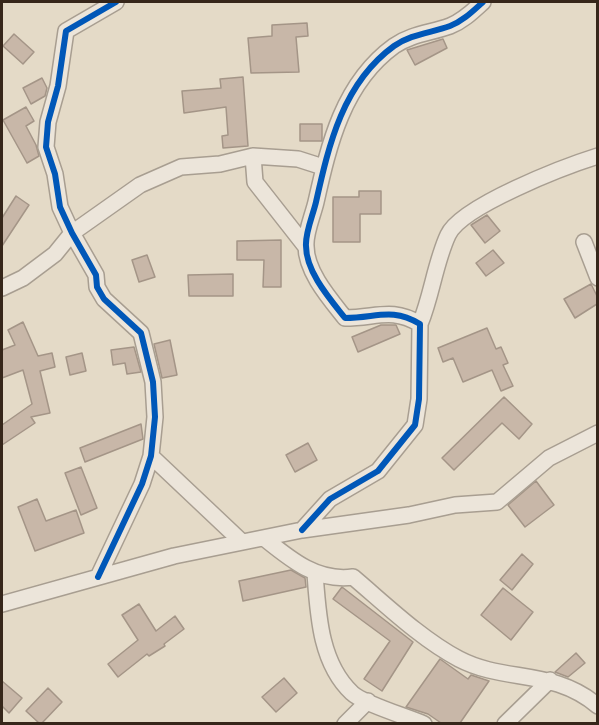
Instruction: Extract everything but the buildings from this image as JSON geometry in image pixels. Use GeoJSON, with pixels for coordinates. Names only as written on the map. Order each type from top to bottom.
{"type":"FeatureCollection","features":[{"type":"Feature","properties":{"kind":"street"},"geometry":{"type":"LineString","coordinates":[[98,577],[126,522],[151,456],[155,417],[146,345],[134,326],[104,299],[97,287],[96,275],[60,207],[55,174],[46,147],[48,122],[58,86],[66,31],[116,2]]}},
{"type":"Feature","properties":{"kind":"street"},"geometry":{"type":"LineString","coordinates":[[306,247],[323,167],[349,97],[369,67],[396,45],[422,33],[450,26],[467,17],[483,2]]}},
{"type":"Feature","properties":{"kind":"street"},"geometry":{"type":"LineString","coordinates":[[253,156],[255,182],[306,247],[314,274],[345,318],[368,318],[389,313],[404,315],[420,324]]}},
{"type":"Feature","properties":{"kind":"street"},"geometry":{"type":"LineString","coordinates":[[2,288],[23,278],[55,254],[72,233],[140,185],[181,167],[219,164],[253,156],[298,159],[323,167]]}},
{"type":"Feature","properties":{"kind":"street"},"geometry":{"type":"LineString","coordinates":[[302,530],[330,500],[378,471],[415,425],[419,399],[420,324],[430,301],[448,234],[462,217],[561,168],[597,156]]}},
{"type":"Feature","properties":{"kind":"street"},"geometry":{"type":"LineString","coordinates":[[584,242],[597,278]]}},
{"type":"Feature","properties":{"kind":"street"},"geometry":{"type":"LineString","coordinates":[[2,604],[174,556],[302,530],[409,515],[455,505],[496,502],[549,458],[597,433]]}},
{"type":"Feature","properties":{"kind":"street"},"geometry":{"type":"LineString","coordinates":[[151,456],[242,542]]}},
{"type":"Feature","properties":{"kind":"street"},"geometry":{"type":"LineString","coordinates":[[264,538],[288,557],[315,573],[337,579],[352,577],[405,622],[459,660],[496,670],[550,680],[583,694],[597,706]]}},
{"type":"Feature","properties":{"kind":"street"},"geometry":{"type":"LineString","coordinates":[[315,573],[318,615],[329,662],[353,694],[424,723]]}},
{"type":"Feature","properties":{"kind":"street"},"geometry":{"type":"LineString","coordinates":[[505,723],[550,680]]}},
{"type":"Feature","properties":{"kind":"street"},"geometry":{"type":"LineString","coordinates":[[345,723],[368,701]]}},
{"type":"Feature","properties":{"kind":"cycle path"},"geometry":{"type":"LineString","coordinates":[[98,577],[142,484],[151,456],[155,417],[153,382],[141,333],[104,299],[97,287],[96,275],[60,207],[55,174],[46,147],[48,122],[58,86],[66,31],[116,2]]}},
{"type":"Feature","properties":{"kind":"cycle path"},"geometry":{"type":"LineString","coordinates":[[302,530],[330,499],[378,471],[415,425],[419,399],[420,324],[401,316],[392,315],[345,318],[320,285],[310,266],[306,246],[307,235],[333,137],[350,96],[377,61],[401,42],[455,24],[483,2]]}}]}
